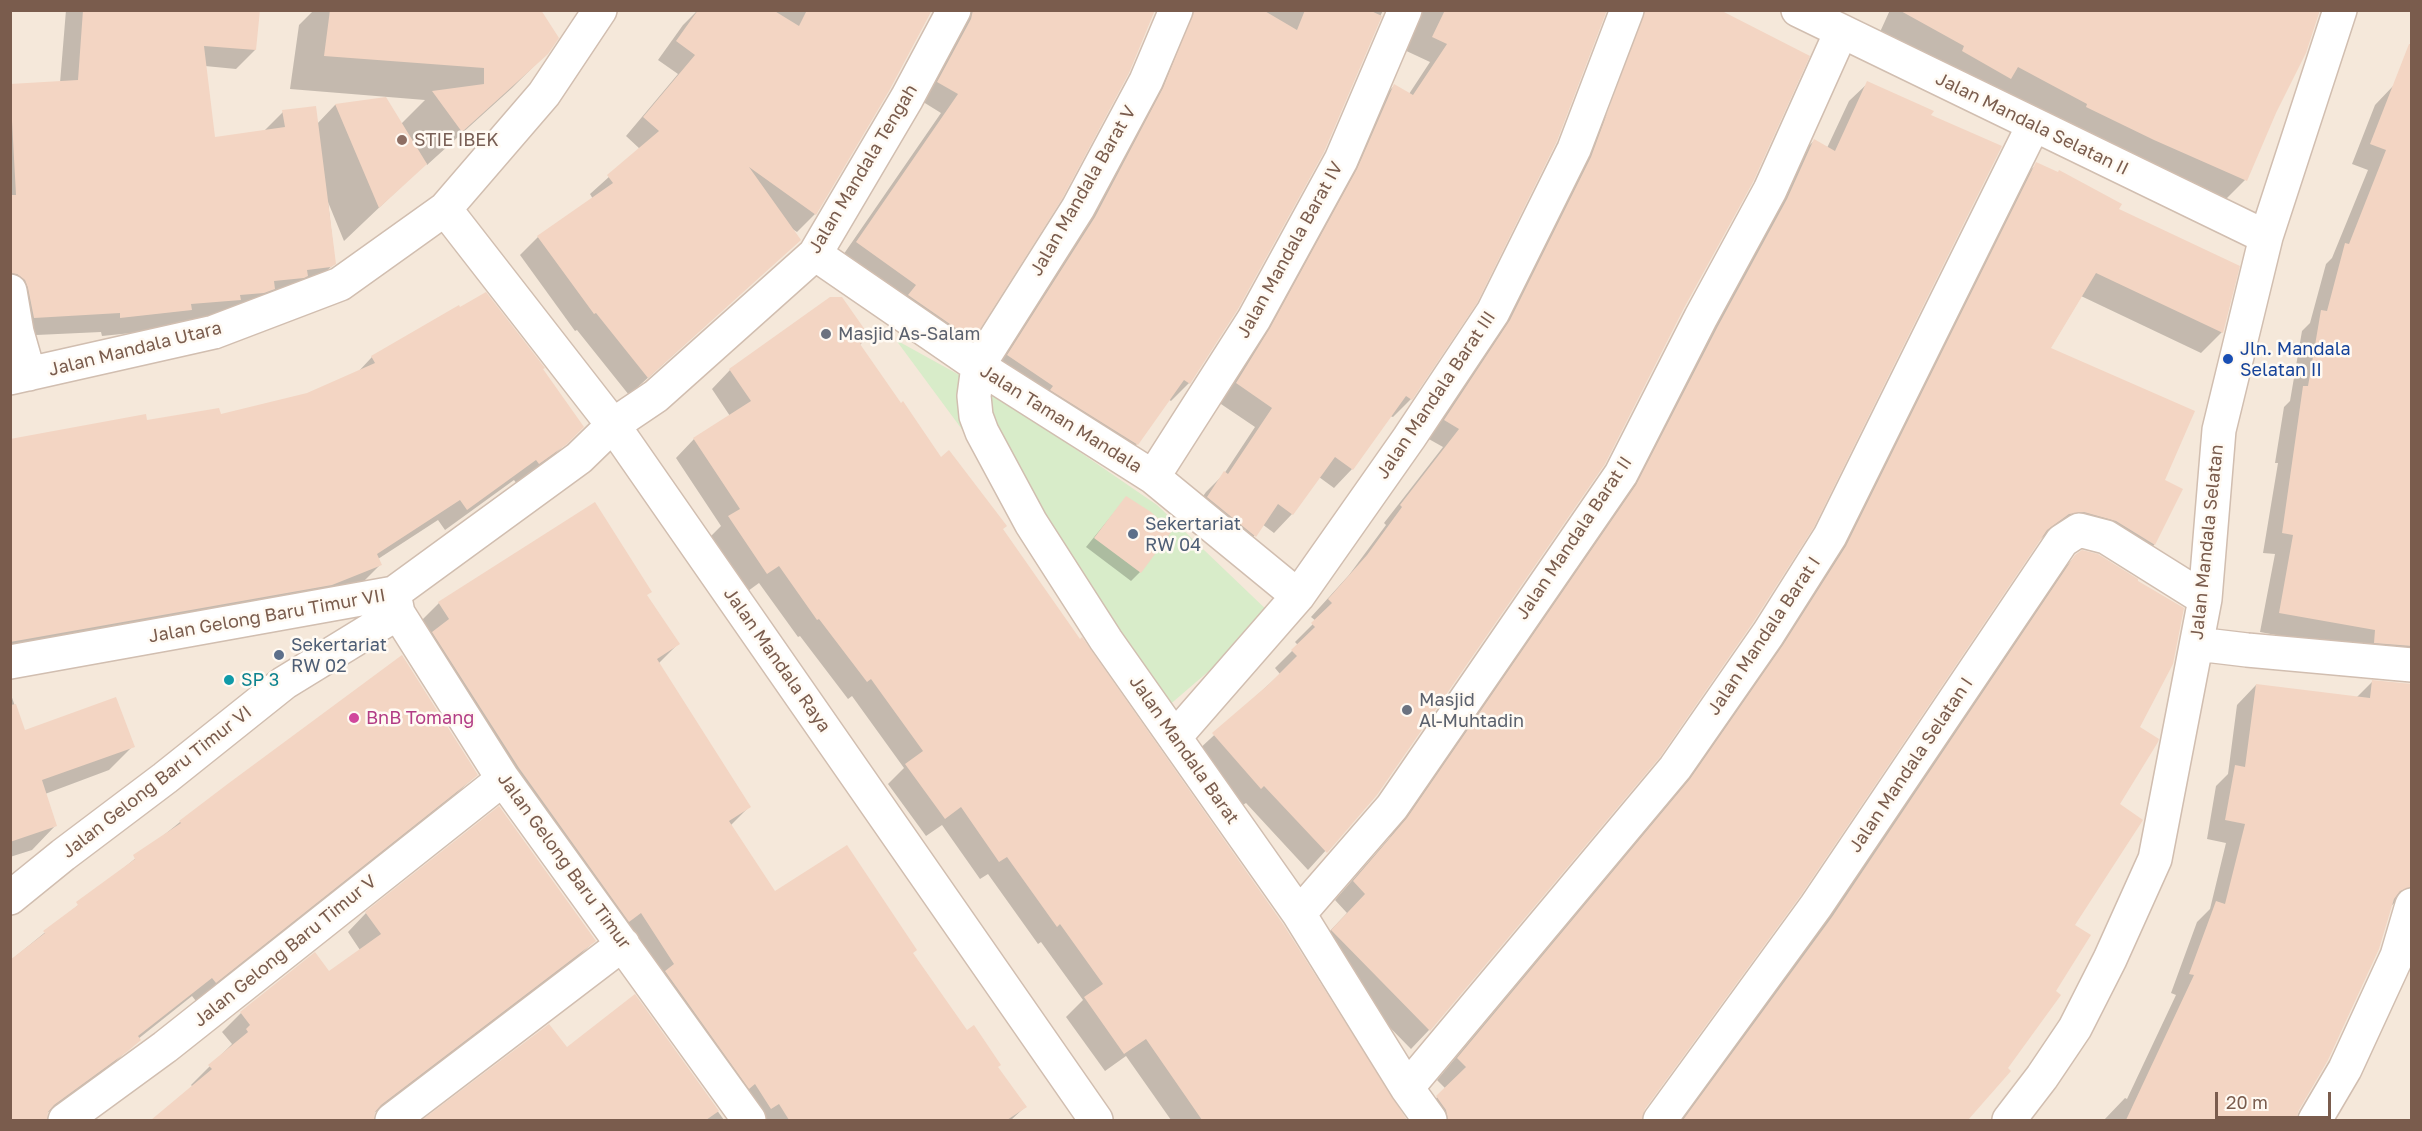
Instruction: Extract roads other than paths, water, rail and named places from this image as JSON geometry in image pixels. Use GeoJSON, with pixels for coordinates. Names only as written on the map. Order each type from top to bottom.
{"type":"FeatureCollection","features":[{"type":"Feature","properties":{"kind":"street","name":"Jalan Mandala Utara"},"geometry":{"type":"LineString","coordinates":[[20,376],[214,332],[340,284],[445,209],[544,94],[600,10]]}},
{"type":"Feature","properties":{"kind":"street","name":"Jalan Mandala Tengah"},"geometry":{"type":"LineString","coordinates":[[613,425],[656,396],[816,254],[954,10]]}},
{"type":"Feature","properties":{"kind":"street","name":"Jalan Mandala Barat V"},"geometry":{"type":"LineString","coordinates":[[978,366],[1078,208],[1146,81],[1176,10]]}},
{"type":"Feature","properties":{"kind":"street","name":"Jalan Mandala Barat IV"},"geometry":{"type":"LineString","coordinates":[[1153,477],[1254,319],[1341,160],[1405,10]]}},
{"type":"Feature","properties":{"kind":"street","name":"Jalan Mandala Barat III"},"geometry":{"type":"LineString","coordinates":[[1175,737],[1298,596],[1493,312],[1574,149],[1627,10]]}},
{"type":"Feature","properties":{"kind":"street","name":"Jalan Mandala Selatan II"},"geometry":{"type":"LineString","coordinates":[[1798,10],[2033,126],[2266,237]]}},
{"type":"Feature","properties":{"kind":"street","name":"Jalan Mandala Selatan"},"geometry":{"type":"LineString","coordinates":[[2009,1120],[2075,1028],[2110,959],[2155,859],[2205,599],[2219,430],[2266,237],[2340,10]]}},
{"type":"Feature","properties":{"kind":"street","name":"Jalan Mandala Barat II"},"geometry":{"type":"LineString","coordinates":[[1299,914],[1392,807],[1621,474],[1701,317],[1770,190],[1841,32]]}},
{"type":"Feature","properties":{"kind":"street","name":"Jalan Mandala Barat I"},"geometry":{"type":"LineString","coordinates":[[1407,1088],[1675,768],[1768,634],[1830,536],[2033,126]]}},
{"type":"Feature","properties":{"kind":"street","name":"Jalan Mandala Raya"},"geometry":{"type":"LineString","coordinates":[[445,209],[613,425],[1096,1120]]}},
{"type":"Feature","properties":{"kind":"street","name":"Jalan Taman Mandala"},"geometry":{"type":"LineString","coordinates":[[816,254],[978,366],[1153,477],[1298,596]]}},
{"type":"Feature","properties":{"kind":"street"},"geometry":{"type":"LineString","coordinates":[[10,291],[17,332],[20,376]]}},
{"type":"Feature","properties":{"kind":"street","name":"Jalan Mandala Barat"},"geometry":{"type":"LineString","coordinates":[[978,366],[974,396],[976,416],[982,432],[1031,523],[1106,640],[1299,914],[1407,1088],[1430,1120]]}},
{"type":"Feature","properties":{"kind":"street","name":"Jalan Gelong Baru Timur VII"},"geometry":{"type":"LineString","coordinates":[[10,662],[396,603],[579,458],[613,425]]}},
{"type":"Feature","properties":{"kind":"street","name":"Jalan Mandala Selatan I"},"geometry":{"type":"LineString","coordinates":[[1660,1120],[1816,906],[2062,541],[2079,530],[2106,537],[2205,599]]}},
{"type":"Feature","properties":{"kind":"street","name":"Jalan Gelong Baru Timur"},"geometry":{"type":"LineString","coordinates":[[396,603],[503,779],[623,944],[740,1117]]}},
{"type":"Feature","properties":{"kind":"street","name":"Jalan Gelong Baru Timur VI"},"geometry":{"type":"LineString","coordinates":[[10,898],[284,683],[396,603]]}},
{"type":"Feature","properties":{"kind":"street"},"geometry":{"type":"LineString","coordinates":[[2197,644],[2412,665]]}},
{"type":"Feature","properties":{"kind":"street","name":"Jalan Gelong Baru Timur V"},"geometry":{"type":"LineString","coordinates":[[65,1120],[165,1047],[503,779]]}},
{"type":"Feature","properties":{"kind":"street"},"geometry":{"type":"LineString","coordinates":[[2315,1120],[2344,1069],[2397,956],[2412,905]]}},
{"type":"Feature","properties":{"kind":"street"},"geometry":{"type":"LineString","coordinates":[[392,1120],[623,944]]}},
{"type":"Feature","properties":{"kind":"place","name":"STIE IBEK"},"geometry":{"type":"Point","coordinates":[402,140]}},
{"type":"Feature","properties":{"kind":"place","name":"Masjid As-Salam"},"geometry":{"type":"Point","coordinates":[826,334]}},
{"type":"Feature","properties":{"kind":"place","name":"Jln. Mandala Selatan II"},"geometry":{"type":"Point","coordinates":[2228,359]}},
{"type":"Feature","properties":{"kind":"place","name":"Sekertariat RW 04"},"geometry":{"type":"Point","coordinates":[1133,534]}},
{"type":"Feature","properties":{"kind":"place","name":"Sekertariat RW 02"},"geometry":{"type":"Point","coordinates":[279,655]}},
{"type":"Feature","properties":{"kind":"place","name":"SP 3"},"geometry":{"type":"Point","coordinates":[229,680]}},
{"type":"Feature","properties":{"kind":"place","name":"Masjid Al-Muhtadin"},"geometry":{"type":"Point","coordinates":[1407,710]}},
{"type":"Feature","properties":{"kind":"place","name":"BnB Tomang"},"geometry":{"type":"Point","coordinates":[354,718]}}]}
